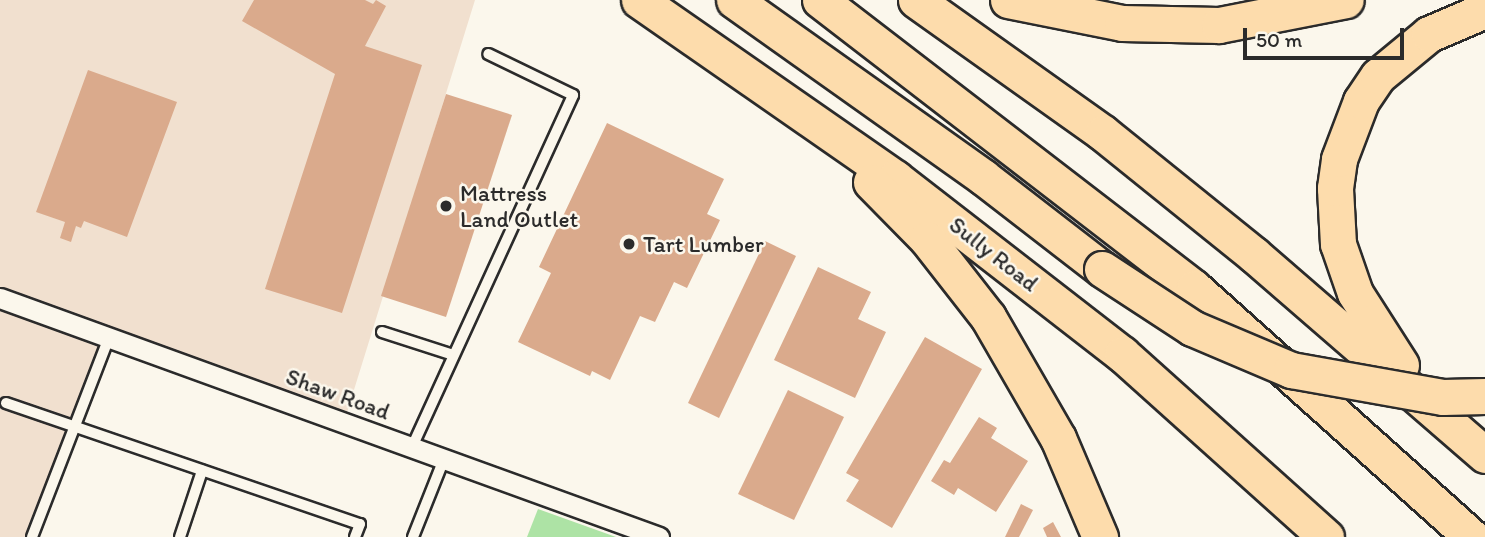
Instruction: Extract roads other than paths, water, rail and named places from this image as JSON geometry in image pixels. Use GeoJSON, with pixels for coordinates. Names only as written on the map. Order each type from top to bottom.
{"type":"FeatureCollection","features":[{"type":"Feature","properties":{"kind":"highway","name":"Sully Road"},"geometry":{"type":"LineString","coordinates":[[639,0],[895,178],[1122,354],[1326,537]]}},
{"type":"Feature","properties":{"kind":"highway"},"geometry":{"type":"LineString","coordinates":[[734,0],[983,177],[1102,269],[1192,328],[1291,370],[1443,397],[1485,396]]}},
{"type":"Feature","properties":{"kind":"highway"},"geometry":{"type":"LineString","coordinates":[[820,0],[1194,288],[1472,537]]}},
{"type":"Feature","properties":{"kind":"highway"},"geometry":{"type":"LineString","coordinates":[[916,0],[1103,133],[1253,254],[1485,455]]}},
{"type":"Feature","properties":{"kind":"highway"},"geometry":{"type":"LineString","coordinates":[[1008,0],[1122,23],[1219,25],[1346,0]]}},
{"type":"Feature","properties":{"kind":"highway"},"geometry":{"type":"LineString","coordinates":[[1485,10],[1429,34],[1378,76],[1347,130],[1335,188],[1338,244],[1355,293],[1374,328],[1397,360],[1485,455]]}},
{"type":"Feature","properties":{"kind":"highway"},"geometry":{"type":"LineString","coordinates":[[802,112],[927,239],[988,317],[1052,426],[1100,537]]}},
{"type":"Feature","properties":{"kind":"street","name":"Shaw Road"},"geometry":{"type":"LineString","coordinates":[[0,298],[659,537]]}},
{"type":"Feature","properties":{"kind":"lane"},"geometry":{"type":"LineString","coordinates":[[412,447],[573,95],[488,54]]}},
{"type":"Feature","properties":{"kind":"lane"},"geometry":{"type":"LineString","coordinates":[[382,332],[453,355]]}},
{"type":"Feature","properties":{"kind":"lane"},"geometry":{"type":"LineString","coordinates":[[32,537],[109,337]]}},
{"type":"Feature","properties":{"kind":"lane"},"geometry":{"type":"LineString","coordinates":[[6,403],[360,524],[355,537]]}},
{"type":"Feature","properties":{"kind":"lane"},"geometry":{"type":"LineString","coordinates":[[413,537],[444,459]]}},
{"type":"Feature","properties":{"kind":"lane"},"geometry":{"type":"LineString","coordinates":[[180,537],[202,471]]}},
{"type":"Feature","properties":{"kind":"place","name":"Mattress Land Outlet"},"geometry":{"type":"Point","coordinates":[446,206]}},
{"type":"Feature","properties":{"kind":"place","name":"Tart Lumber"},"geometry":{"type":"Point","coordinates":[629,244]}}]}
